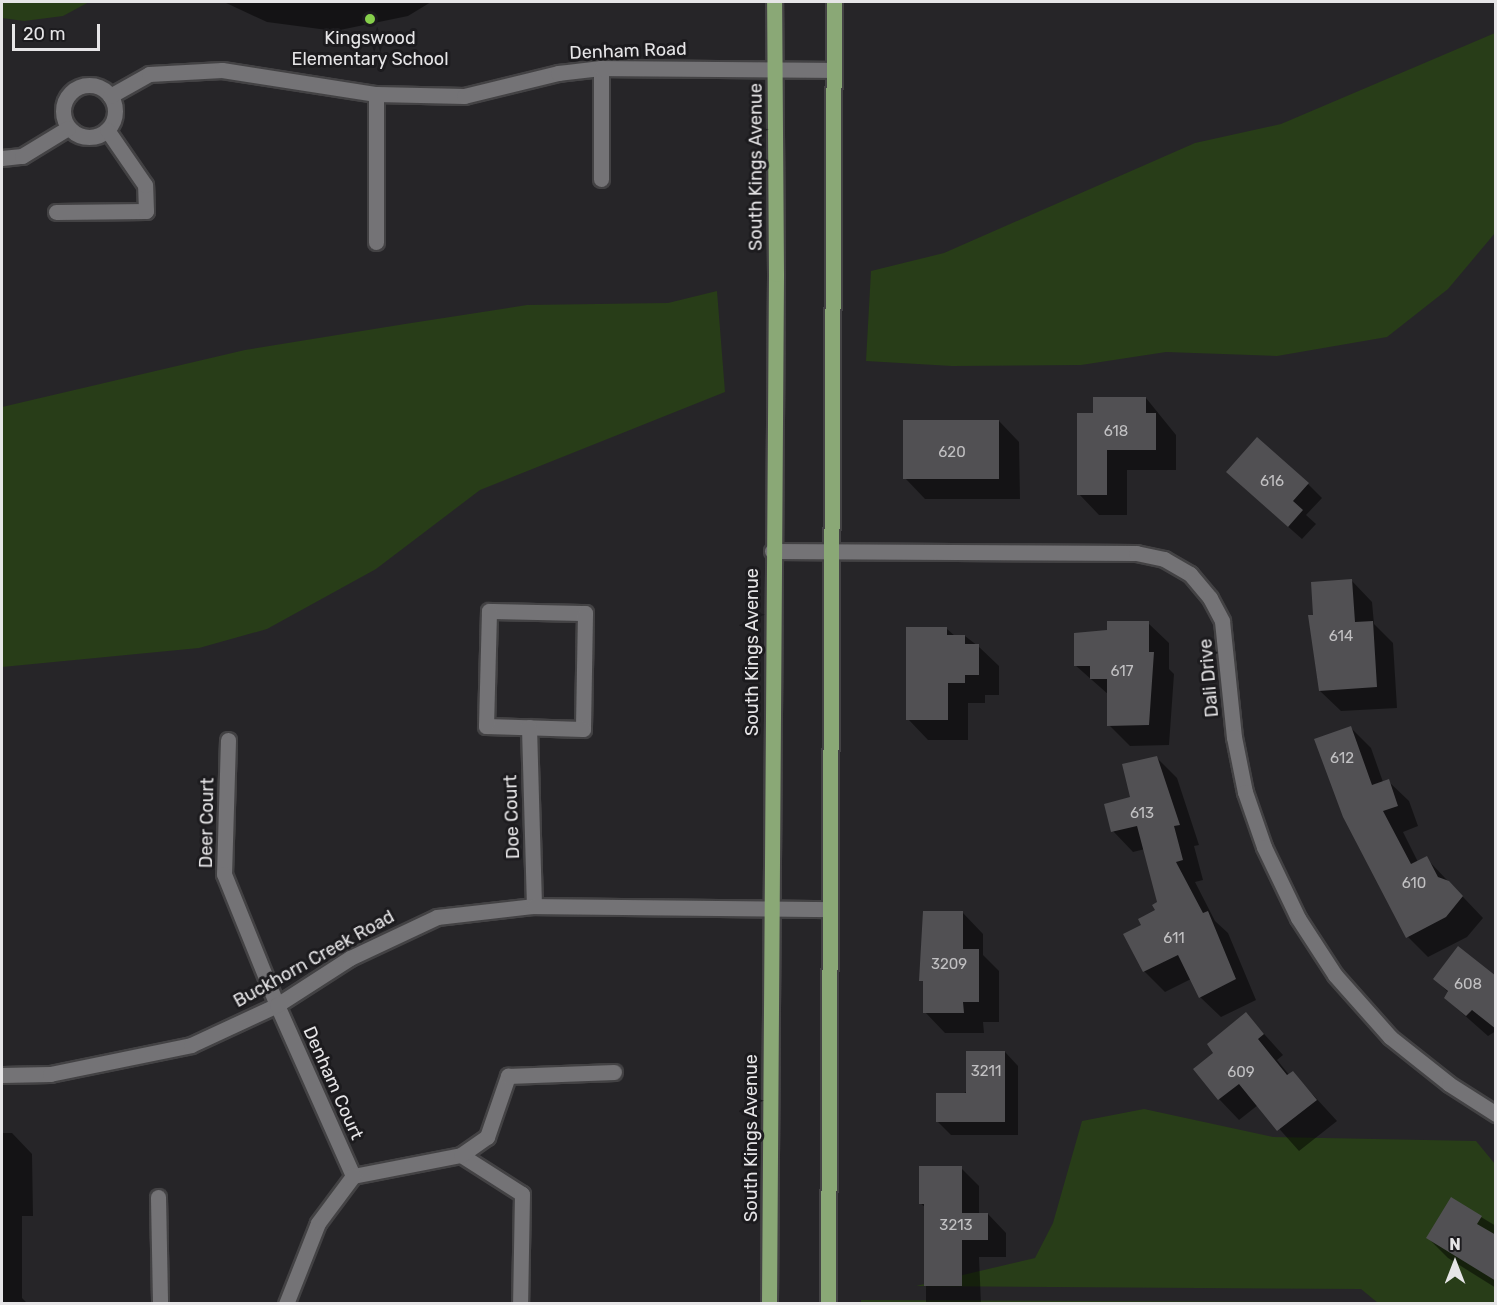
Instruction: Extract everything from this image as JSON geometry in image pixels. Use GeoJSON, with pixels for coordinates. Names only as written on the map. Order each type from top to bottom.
{"type":"FeatureCollection","features":[{"type":"Feature","properties":{"kind":"main road","name":"South Kings Avenue"},"geometry":{"type":"LineString","coordinates":[[769,1304],[774,2]]}},
{"type":"Feature","properties":{"kind":"main road"},"geometry":{"type":"LineString","coordinates":[[828,1304],[834,2]]}},
{"type":"Feature","properties":{"kind":"street","name":"Denham Road"},"geometry":{"type":"LineString","coordinates":[[110,96],[149,74],[222,70],[376,94],[464,96],[558,73],[601,68],[834,70]]}},
{"type":"Feature","properties":{"kind":"street"},"geometry":{"type":"LineString","coordinates":[[601,68],[601,179]]}},
{"type":"Feature","properties":{"kind":"street"},"geometry":{"type":"LineString","coordinates":[[94,86],[110,96],[115,110],[106,130],[88,137],[68,128],[62,109],[70,93],[94,86]]}},
{"type":"Feature","properties":{"kind":"street"},"geometry":{"type":"LineString","coordinates":[[376,94],[376,242]]}},
{"type":"Feature","properties":{"kind":"street"},"geometry":{"type":"LineString","coordinates":[[2,158],[22,156],[68,128]]}},
{"type":"Feature","properties":{"kind":"street"},"geometry":{"type":"LineString","coordinates":[[56,212],[146,211],[146,185],[106,130]]}},
{"type":"Feature","properties":{"kind":"street","name":"Dali Drive"},"geometry":{"type":"LineString","coordinates":[[772,551],[1136,553],[1164,559],[1190,574],[1210,598],[1222,621],[1233,727],[1245,792],[1264,847],[1298,918],[1341,982],[1390,1037],[1449,1084],[1496,1114]]}},
{"type":"Feature","properties":{"kind":"street"},"geometry":{"type":"LineString","coordinates":[[489,611],[585,613],[583,729],[529,727],[486,726],[489,611]]}},
{"type":"Feature","properties":{"kind":"street","name":"Doe Court"},"geometry":{"type":"LineString","coordinates":[[529,727],[534,906]]}},
{"type":"Feature","properties":{"kind":"street","name":"Deer Court"},"geometry":{"type":"LineString","coordinates":[[228,740],[224,874],[277,1005]]}},
{"type":"Feature","properties":{"kind":"street","name":"Buckhorn Creek Road"},"geometry":{"type":"LineString","coordinates":[[2,1075],[50,1074],[191,1045],[277,1005],[350,958],[437,917],[534,906],[830,909]]}},
{"type":"Feature","properties":{"kind":"street","name":"Denham Court"},"geometry":{"type":"LineString","coordinates":[[277,1005],[353,1176]]}},
{"type":"Feature","properties":{"kind":"street"},"geometry":{"type":"LineString","coordinates":[[286,1304],[318,1222],[353,1176],[461,1155],[487,1137],[508,1076],[614,1072]]}},
{"type":"Feature","properties":{"kind":"street"},"geometry":{"type":"LineString","coordinates":[[461,1155],[522,1194],[520,1304]]}},
{"type":"Feature","properties":{"kind":"street"},"geometry":{"type":"LineString","coordinates":[[158,1197],[160,1304]]}},
{"type":"Feature","properties":{"kind":"green space"},"geometry":{"type":"Polygon","coordinates":[[[2,2],[89,2],[63,16],[24,21],[2,18],[2,2]]]}},
{"type":"Feature","properties":{"kind":"green space"},"geometry":{"type":"Polygon","coordinates":[[[1495,33],[1495,233],[1448,289],[1387,337],[1277,356],[1166,352],[1081,365],[952,366],[866,361],[871,271],[944,253],[1195,143],[1281,124],[1495,33]]]}},
{"type":"Feature","properties":{"kind":"green space"},"geometry":{"type":"Polygon","coordinates":[[[717,291],[725,392],[480,490],[376,569],[267,629],[199,648],[2,667],[2,407],[245,350],[405,324],[527,305],[668,303],[717,291]]]}},
{"type":"Feature","properties":{"kind":"green space"},"geometry":{"type":"Polygon","coordinates":[[[1144,1109],[1273,1137],[1476,1141],[1495,1164],[1495,1303],[1378,1303],[1361,1289],[916,1286],[1035,1258],[1053,1223],[1082,1121],[1144,1109]]]}},
{"type":"Feature","properties":{"kind":"green space"},"geometry":{"type":"Polygon","coordinates":[[[861,1300],[1357,1302],[1358,1303],[861,1304],[861,1300]]]}},
{"type":"Feature","properties":{"kind":"building"},"geometry":{"type":"Polygon","coordinates":[[[1093,397],[1146,397],[1146,413],[1156,413],[1156,450],[1107,450],[1107,495],[1077,495],[1077,413],[1093,413],[1093,397]]]}},
{"type":"Feature","properties":{"kind":"building"},"geometry":{"type":"Polygon","coordinates":[[[903,420],[999,420],[999,479],[903,479],[903,420]]]}},
{"type":"Feature","properties":{"kind":"building"},"geometry":{"type":"Polygon","coordinates":[[[1257,437],[1309,483],[1293,501],[1303,510],[1288,527],[1226,472],[1257,437]]]}},
{"type":"Feature","properties":{"kind":"building"},"geometry":{"type":"Polygon","coordinates":[[[1352,579],[1355,622],[1373,621],[1377,687],[1319,691],[1308,615],[1313,615],[1311,582],[1352,579]]]}},
{"type":"Feature","properties":{"kind":"building"},"geometry":{"type":"Polygon","coordinates":[[[1107,621],[1149,621],[1149,652],[1154,652],[1149,725],[1107,726],[1107,679],[1090,679],[1090,666],[1074,666],[1074,633],[1107,630],[1107,621]]]}},
{"type":"Feature","properties":{"kind":"building"},"geometry":{"type":"Polygon","coordinates":[[[906,627],[947,627],[947,635],[965,635],[965,644],[979,644],[979,675],[965,675],[965,683],[948,683],[948,720],[906,720],[906,627]]]}},
{"type":"Feature","properties":{"kind":"building"},"geometry":{"type":"Polygon","coordinates":[[[1351,726],[1372,785],[1389,779],[1398,806],[1383,811],[1411,864],[1427,856],[1438,877],[1449,881],[1463,896],[1446,917],[1406,938],[1343,817],[1314,739],[1351,726]]]}},
{"type":"Feature","properties":{"kind":"building"},"geometry":{"type":"Polygon","coordinates":[[[1157,756],[1180,825],[1174,826],[1183,860],[1176,862],[1203,913],[1208,911],[1236,979],[1199,998],[1178,955],[1143,972],[1123,934],[1141,925],[1138,919],[1155,910],[1152,905],[1157,902],[1137,826],[1111,832],[1104,804],[1130,797],[1122,764],[1157,756]]]}},
{"type":"Feature","properties":{"kind":"building"},"geometry":{"type":"Polygon","coordinates":[[[923,911],[963,911],[963,949],[979,949],[979,1002],[963,1002],[964,1013],[923,1013],[923,981],[919,981],[923,911]]]}},
{"type":"Feature","properties":{"kind":"building"},"geometry":{"type":"Polygon","coordinates":[[[1458,946],[1496,976],[1496,1029],[1472,1010],[1466,1016],[1444,998],[1448,991],[1433,979],[1458,946]]]}},
{"type":"Feature","properties":{"kind":"building"},"geometry":{"type":"Polygon","coordinates":[[[1246,1012],[1264,1034],[1258,1039],[1287,1075],[1293,1071],[1317,1100],[1277,1131],[1239,1084],[1218,1100],[1193,1069],[1213,1053],[1207,1044],[1246,1012]]]}},
{"type":"Feature","properties":{"kind":"building"},"geometry":{"type":"Polygon","coordinates":[[[966,1051],[1005,1051],[1005,1122],[936,1122],[936,1093],[966,1093],[966,1051]]]}},
{"type":"Feature","properties":{"kind":"building"},"geometry":{"type":"Polygon","coordinates":[[[919,1166],[962,1166],[962,1213],[988,1213],[988,1240],[962,1240],[962,1286],[924,1286],[924,1204],[919,1204],[919,1166]]]}},
{"type":"Feature","properties":{"kind":"building"},"geometry":{"type":"Polygon","coordinates":[[[1451,1197],[1482,1216],[1477,1224],[1496,1235],[1496,1281],[1426,1238],[1451,1197]]]}},
{"type":"Feature","properties":{"kind":"place","name":"Kingswood Elementary School"},"geometry":{"type":"Point","coordinates":[370,19]}}]}
